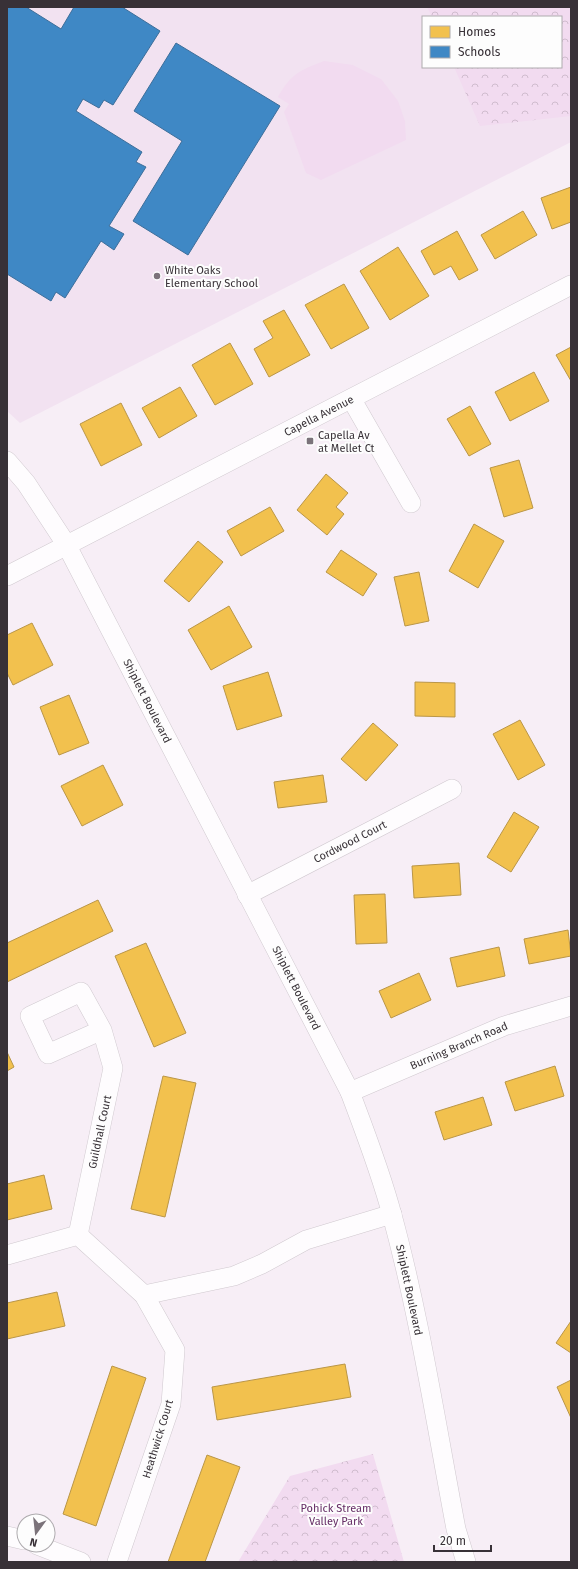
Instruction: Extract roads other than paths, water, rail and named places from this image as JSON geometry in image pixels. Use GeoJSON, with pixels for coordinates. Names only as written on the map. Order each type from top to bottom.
{"type":"FeatureCollection","features":[{"type":"Feature","properties":{"kind":"street","name":"Capella Avenue"},"geometry":{"type":"LineString","coordinates":[[7,576],[66,544],[352,400],[571,285]]}},
{"type":"Feature","properties":{"kind":"street"},"geometry":{"type":"LineString","coordinates":[[352,400],[411,503]]}},
{"type":"Feature","properties":{"kind":"street","name":"Shiplett Boulevard"},"geometry":{"type":"LineString","coordinates":[[7,461],[26,483],[66,544],[350,1092],[370,1143],[392,1214],[409,1285],[456,1529],[466,1562]]}},
{"type":"Feature","properties":{"kind":"street","name":"Cordwood Court"},"geometry":{"type":"LineString","coordinates":[[248,895],[452,789]]}},
{"type":"Feature","properties":{"kind":"street","name":"Burning Branch Road"},"geometry":{"type":"LineString","coordinates":[[350,1092],[504,1026],[571,1006]]}},
{"type":"Feature","properties":{"kind":"street","name":"Guildhall Court"},"geometry":{"type":"LineString","coordinates":[[78,1235],[113,1068],[102,1030]]}},
{"type":"Feature","properties":{"kind":"street"},"geometry":{"type":"LineString","coordinates":[[144,1295],[234,1276],[262,1264],[306,1240],[392,1214]]}},
{"type":"Feature","properties":{"kind":"street"},"geometry":{"type":"LineString","coordinates":[[7,1255],[78,1235]]}},
{"type":"Feature","properties":{"kind":"street","name":"Heathwick Court"},"geometry":{"type":"LineString","coordinates":[[78,1235],[144,1295],[175,1350],[171,1404],[117,1562]]}},
{"type":"Feature","properties":{"kind":"street"},"geometry":{"type":"LineString","coordinates":[[56,1552],[81,1562]]}},
{"type":"Feature","properties":{"kind":"place","name":"White Oaks Elementary School"},"geometry":{"type":"Point","coordinates":[157,276]}},
{"type":"Feature","properties":{"kind":"place","name":"Capella Av at Mellet Ct"},"geometry":{"type":"Point","coordinates":[310,441]}},
{"type":"Feature","properties":{"kind":"park label","name":"Pohick Stream Valley Park"},"geometry":{"type":"Point","coordinates":[336,1514]}}]}
